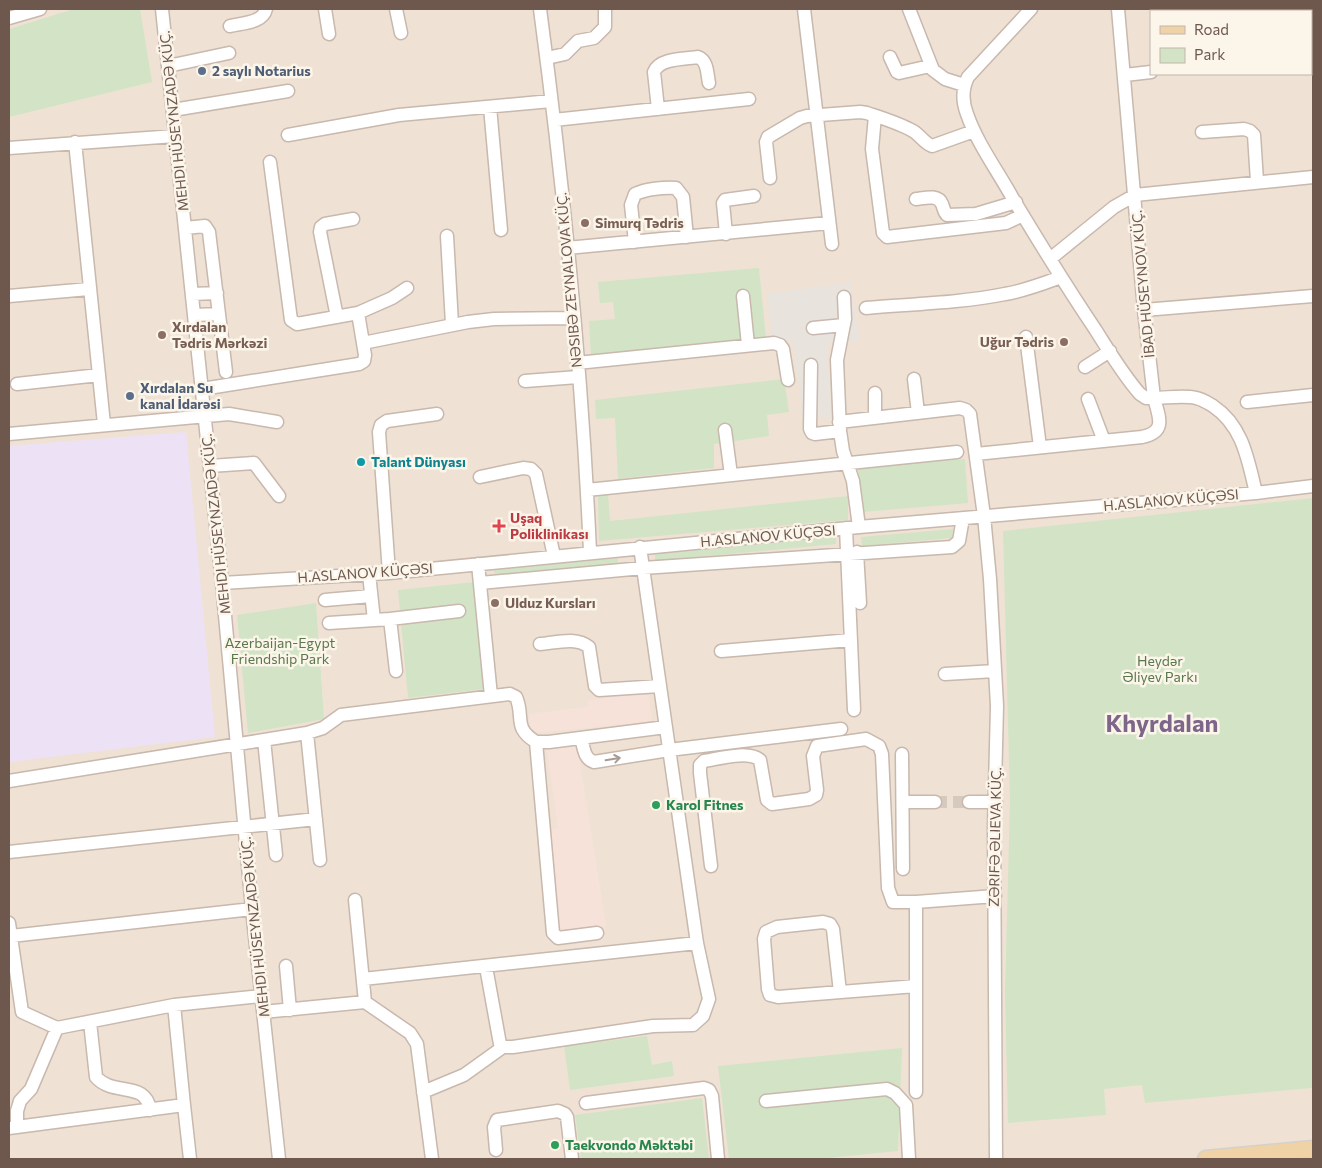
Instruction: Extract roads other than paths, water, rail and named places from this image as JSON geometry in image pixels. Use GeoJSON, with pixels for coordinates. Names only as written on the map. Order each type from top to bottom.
{"type":"FeatureCollection","features":[{"type":"Feature","properties":{"kind":"main road"},"geometry":{"type":"LineString","coordinates":[[1206,1159],[1313,1148]]}},
{"type":"Feature","properties":{"kind":"street"},"geometry":{"type":"LineString","coordinates":[[9,18],[40,9]]}},
{"type":"Feature","properties":{"kind":"street","name":"MEHDI HÜSEYNZADƏ KÜÇ."},"geometry":{"type":"LineString","coordinates":[[162,9],[222,583],[252,909],[278,1159]]}},
{"type":"Feature","properties":{"kind":"street"},"geometry":{"type":"LineString","coordinates":[[230,26],[255,20],[261,17],[266,9]]}},
{"type":"Feature","properties":{"kind":"street"},"geometry":{"type":"LineString","coordinates":[[325,9],[329,34]]}},
{"type":"Feature","properties":{"kind":"street"},"geometry":{"type":"LineString","coordinates":[[396,9],[401,33]]}},
{"type":"Feature","properties":{"kind":"street","name":"NƏSIBƏ ZEYNALOVA KÜÇ."},"geometry":{"type":"LineString","coordinates":[[540,9],[567,248],[587,490],[590,552]]}},
{"type":"Feature","properties":{"kind":"street"},"geometry":{"type":"LineString","coordinates":[[547,58],[565,54],[578,41],[600,35],[606,22],[605,9]]}},
{"type":"Feature","properties":{"kind":"street"},"geometry":{"type":"LineString","coordinates":[[804,9],[832,244]]}},
{"type":"Feature","properties":{"kind":"street"},"geometry":{"type":"LineString","coordinates":[[1031,9],[975,68],[964,85],[965,106],[974,131],[1061,277],[1140,394],[1146,398],[1198,398],[1224,414],[1239,433],[1244,444],[1256,493]]}},
{"type":"Feature","properties":{"kind":"street","name":"İBAD HÜSEYNOV KÜÇ."},"geometry":{"type":"LineString","coordinates":[[1104,441],[1151,435],[1156,432],[1160,422],[1154,398],[1144,310],[1118,9]]}},
{"type":"Feature","properties":{"kind":"street"},"geometry":{"type":"LineString","coordinates":[[912,10],[930,66],[939,75],[964,85]]}},
{"type":"Feature","properties":{"kind":"street"},"geometry":{"type":"LineString","coordinates":[[168,66],[229,53]]}},
{"type":"Feature","properties":{"kind":"street"},"geometry":{"type":"LineString","coordinates":[[890,56],[896,72],[899,73],[930,66]]}},
{"type":"Feature","properties":{"kind":"street"},"geometry":{"type":"LineString","coordinates":[[658,109],[654,72],[655,68],[663,62],[702,58],[705,62],[709,84]]}},
{"type":"Feature","properties":{"kind":"street"},"geometry":{"type":"LineString","coordinates":[[1124,75],[1150,72]]}},
{"type":"Feature","properties":{"kind":"street"},"geometry":{"type":"LineString","coordinates":[[173,110],[288,92]]}},
{"type":"Feature","properties":{"kind":"street"},"geometry":{"type":"LineString","coordinates":[[554,120],[749,98]]}},
{"type":"Feature","properties":{"kind":"street"},"geometry":{"type":"LineString","coordinates":[[288,135],[399,115],[551,101]]}},
{"type":"Feature","properties":{"kind":"street"},"geometry":{"type":"LineString","coordinates":[[490,107],[501,230]]}},
{"type":"Feature","properties":{"kind":"street"},"geometry":{"type":"LineString","coordinates":[[770,178],[766,142],[768,138],[800,118],[817,114],[860,112],[875,116],[910,130],[932,146],[974,131]]}},
{"type":"Feature","properties":{"kind":"street"},"geometry":{"type":"LineString","coordinates":[[875,116],[872,150],[883,233],[887,237],[1006,223],[1023,215]]}},
{"type":"Feature","properties":{"kind":"street"},"geometry":{"type":"LineString","coordinates":[[1202,132],[1244,129],[1250,131],[1254,136],[1258,182]]}},
{"type":"Feature","properties":{"kind":"street"},"geometry":{"type":"LineString","coordinates":[[9,148],[175,136]]}},
{"type":"Feature","properties":{"kind":"street"},"geometry":{"type":"LineString","coordinates":[[75,142],[104,424]]}},
{"type":"Feature","properties":{"kind":"street"},"geometry":{"type":"LineString","coordinates":[[270,162],[291,320],[297,324],[358,313],[392,298],[407,288]]}},
{"type":"Feature","properties":{"kind":"street"},"geometry":{"type":"LineString","coordinates":[[1050,259],[1114,207],[1135,195],[1313,177]]}},
{"type":"Feature","properties":{"kind":"street"},"geometry":{"type":"LineString","coordinates":[[634,242],[631,205],[636,194],[642,191],[671,188],[676,188],[682,197],[687,237]]}},
{"type":"Feature","properties":{"kind":"street"},"geometry":{"type":"LineString","coordinates":[[726,234],[724,200],[754,196]]}},
{"type":"Feature","properties":{"kind":"street"},"geometry":{"type":"LineString","coordinates":[[916,199],[937,198],[941,201],[944,213],[947,216],[976,214],[1016,202]]}},
{"type":"Feature","properties":{"kind":"street"},"geometry":{"type":"LineString","coordinates":[[337,317],[320,232],[321,227],[325,224],[353,219]]}},
{"type":"Feature","properties":{"kind":"street"},"geometry":{"type":"LineString","coordinates":[[567,248],[829,223]]}},
{"type":"Feature","properties":{"kind":"street"},"geometry":{"type":"LineString","coordinates":[[185,228],[205,226],[208,228],[226,372]]}},
{"type":"Feature","properties":{"kind":"street"},"geometry":{"type":"LineString","coordinates":[[447,236],[452,324]]}},
{"type":"Feature","properties":{"kind":"street"},"geometry":{"type":"LineString","coordinates":[[866,308],[991,297],[1026,290],[1061,277]]}},
{"type":"Feature","properties":{"kind":"street"},"geometry":{"type":"LineString","coordinates":[[9,296],[90,289]]}},
{"type":"Feature","properties":{"kind":"street"},"geometry":{"type":"LineString","coordinates":[[192,294],[216,293]]}},
{"type":"Feature","properties":{"kind":"street"},"geometry":{"type":"LineString","coordinates":[[743,296],[748,345]]}},
{"type":"Feature","properties":{"kind":"street"},"geometry":{"type":"LineString","coordinates":[[1144,310],[1313,296]]}},
{"type":"Feature","properties":{"kind":"street"},"geometry":{"type":"LineString","coordinates":[[844,297],[844,325],[837,360],[839,427],[843,451],[853,481],[851,640],[854,710]]}},
{"type":"Feature","properties":{"kind":"street"},"geometry":{"type":"LineString","coordinates":[[202,389],[359,364],[364,360],[365,355],[358,313]]}},
{"type":"Feature","properties":{"kind":"street"},"geometry":{"type":"LineString","coordinates":[[194,315],[219,314]]}},
{"type":"Feature","properties":{"kind":"street"},"geometry":{"type":"LineString","coordinates":[[363,343],[452,324],[494,319],[573,318]]}},
{"type":"Feature","properties":{"kind":"street"},"geometry":{"type":"LineString","coordinates":[[813,328],[844,325]]}},
{"type":"Feature","properties":{"kind":"street"},"geometry":{"type":"LineString","coordinates":[[1026,337],[1040,447]]}},
{"type":"Feature","properties":{"kind":"street"},"geometry":{"type":"LineString","coordinates":[[577,363],[774,343],[780,345],[783,349],[788,380]]}},
{"type":"Feature","properties":{"kind":"street"},"geometry":{"type":"LineString","coordinates":[[1085,367],[1110,351]]}},
{"type":"Feature","properties":{"kind":"street"},"geometry":{"type":"LineString","coordinates":[[811,365],[810,429],[815,434],[875,418],[918,413],[914,379]]}},
{"type":"Feature","properties":{"kind":"street"},"geometry":{"type":"LineString","coordinates":[[17,384],[99,375]]}},
{"type":"Feature","properties":{"kind":"street"},"geometry":{"type":"LineString","coordinates":[[525,381],[578,377]]}},
{"type":"Feature","properties":{"kind":"street"},"geometry":{"type":"LineString","coordinates":[[875,393],[875,418]]}},
{"type":"Feature","properties":{"kind":"street"},"geometry":{"type":"LineString","coordinates":[[1247,402],[1313,395]]}},
{"type":"Feature","properties":{"kind":"street"},"geometry":{"type":"LineString","coordinates":[[976,454],[1104,441],[1088,399]]}},
{"type":"Feature","properties":{"kind":"street","name":"ZƏRIFƏ ƏLIEVA KÜÇ."},"geometry":{"type":"LineString","coordinates":[[918,413],[960,408],[970,414],[984,516],[991,588],[997,706],[994,896],[996,1159]]}},
{"type":"Feature","properties":{"kind":"street"},"geometry":{"type":"LineString","coordinates":[[389,572],[379,432],[382,425],[387,421],[437,414]]}},
{"type":"Feature","properties":{"kind":"street"},"geometry":{"type":"LineString","coordinates":[[9,434],[205,416],[239,415],[278,422]]}},
{"type":"Feature","properties":{"kind":"street"},"geometry":{"type":"LineString","coordinates":[[725,430],[731,475]]}},
{"type":"Feature","properties":{"kind":"street"},"geometry":{"type":"LineString","coordinates":[[587,490],[958,452]]}},
{"type":"Feature","properties":{"kind":"street"},"geometry":{"type":"LineString","coordinates":[[210,466],[254,463],[279,496]]}},
{"type":"Feature","properties":{"kind":"street"},"geometry":{"type":"LineString","coordinates":[[480,477],[523,468],[531,469],[536,474],[554,556]]}},
{"type":"Feature","properties":{"kind":"street","name":"H.ASLANOV KÜÇƏSI"},"geometry":{"type":"LineString","coordinates":[[222,583],[369,574],[640,547],[1256,493],[1313,486]]}},
{"type":"Feature","properties":{"kind":"street"},"geometry":{"type":"LineString","coordinates":[[480,583],[643,568],[952,547],[959,541],[963,518]]}},
{"type":"Feature","properties":{"kind":"street"},"geometry":{"type":"LineString","coordinates":[[423,1092],[464,1075],[503,1047],[653,1026],[693,1025],[703,1016],[709,999],[697,943],[640,547]]}},
{"type":"Feature","properties":{"kind":"street"},"geometry":{"type":"LineString","coordinates":[[852,553],[860,603]]}},
{"type":"Feature","properties":{"kind":"street"},"geometry":{"type":"LineString","coordinates":[[478,564],[491,696]]}},
{"type":"Feature","properties":{"kind":"street"},"geometry":{"type":"LineString","coordinates":[[369,574],[374,620]]}},
{"type":"Feature","properties":{"kind":"street"},"geometry":{"type":"LineString","coordinates":[[326,600],[371,596]]}},
{"type":"Feature","properties":{"kind":"street"},"geometry":{"type":"LineString","coordinates":[[328,624],[459,612]]}},
{"type":"Feature","properties":{"kind":"street"},"geometry":{"type":"LineString","coordinates":[[390,619],[396,671]]}},
{"type":"Feature","properties":{"kind":"street"},"geometry":{"type":"LineString","coordinates":[[721,651],[851,640]]}},
{"type":"Feature","properties":{"kind":"street"},"geometry":{"type":"LineString","coordinates":[[540,644],[584,642],[589,646],[596,686],[599,690],[660,686]]}},
{"type":"Feature","properties":{"kind":"street"},"geometry":{"type":"LineString","coordinates":[[945,674],[994,671]]}},
{"type":"Feature","properties":{"kind":"street"},"geometry":{"type":"LineString","coordinates":[[9,781],[308,733],[324,728],[341,716],[510,694],[516,697],[518,702],[519,721],[522,731],[536,742],[666,727]]}},
{"type":"Feature","properties":{"kind":"street"},"geometry":{"type":"LineString","coordinates":[[581,738],[586,757],[594,762],[669,750],[841,729]]}},
{"type":"Feature","properties":{"kind":"street"},"geometry":{"type":"LineString","coordinates":[[308,733],[320,860]]}},
{"type":"Feature","properties":{"kind":"street"},"geometry":{"type":"LineString","coordinates":[[711,866],[700,773],[700,765],[704,761],[748,754],[756,756],[760,760],[767,800],[772,804],[809,800],[816,795],[817,790],[813,756],[817,746],[866,739],[879,746],[882,754],[888,888],[893,902],[994,896]]}},
{"type":"Feature","properties":{"kind":"street"},"geometry":{"type":"LineString","coordinates":[[264,740],[276,856]]}},
{"type":"Feature","properties":{"kind":"street"},"geometry":{"type":"LineString","coordinates":[[536,742],[553,933],[558,938],[597,933]]}},
{"type":"Feature","properties":{"kind":"street"},"geometry":{"type":"LineString","coordinates":[[902,754],[903,869]]}},
{"type":"Feature","properties":{"kind":"street"},"geometry":{"type":"LineString","coordinates":[[903,802],[935,802]]}},
{"type":"Feature","properties":{"kind":"street"},"geometry":{"type":"LineString","coordinates":[[969,802],[996,802]]}},
{"type":"Feature","properties":{"kind":"street"},"geometry":{"type":"LineString","coordinates":[[9,852],[316,819]]}},
{"type":"Feature","properties":{"kind":"street"},"geometry":{"type":"LineString","coordinates":[[355,900],[365,1002]]}},
{"type":"Feature","properties":{"kind":"street"},"geometry":{"type":"LineString","coordinates":[[916,902],[916,1092]]}},
{"type":"Feature","properties":{"kind":"street"},"geometry":{"type":"LineString","coordinates":[[11,936],[252,909]]}},
{"type":"Feature","properties":{"kind":"street"},"geometry":{"type":"LineString","coordinates":[[840,992],[833,929],[830,924],[823,922],[777,927],[766,932],[764,939],[768,989],[770,995],[778,998],[916,986]]}},
{"type":"Feature","properties":{"kind":"street"},"geometry":{"type":"LineString","coordinates":[[9,923],[22,1012],[57,1028],[174,1005],[261,996]]}},
{"type":"Feature","properties":{"kind":"street"},"geometry":{"type":"LineString","coordinates":[[363,979],[697,943]]}},
{"type":"Feature","properties":{"kind":"street"},"geometry":{"type":"LineString","coordinates":[[286,966],[290,1010]]}},
{"type":"Feature","properties":{"kind":"street"},"geometry":{"type":"LineString","coordinates":[[486,967],[500,1044],[503,1047]]}},
{"type":"Feature","properties":{"kind":"street"},"geometry":{"type":"LineString","coordinates":[[263,1012],[365,1002],[410,1033],[417,1044],[432,1159]]}},
{"type":"Feature","properties":{"kind":"street"},"geometry":{"type":"LineString","coordinates":[[174,1005],[190,1159]]}},
{"type":"Feature","properties":{"kind":"street"},"geometry":{"type":"LineString","coordinates":[[90,1022],[96,1077],[101,1083],[109,1086],[142,1093],[147,1098],[150,1110]]}},
{"type":"Feature","properties":{"kind":"street"},"geometry":{"type":"LineString","coordinates":[[57,1028],[31,1089],[20,1101],[13,1128],[184,1105]]}},
{"type":"Feature","properties":{"kind":"street"},"geometry":{"type":"LineString","coordinates":[[586,1103],[704,1088],[709,1090],[712,1096],[718,1159]]}},
{"type":"Feature","properties":{"kind":"street"},"geometry":{"type":"LineString","coordinates":[[766,1101],[887,1089],[895,1093],[906,1106],[908,1159]]}},
{"type":"Feature","properties":{"kind":"street"},"geometry":{"type":"LineString","coordinates":[[496,1150],[494,1127],[497,1120],[558,1111],[565,1114],[567,1118],[572,1159]]}},
{"type":"Feature","properties":{"kind":"tunnel"},"geometry":{"type":"LineString","coordinates":[[935,802],[969,802]]}},
{"type":"Feature","properties":{"kind":"place","name":"2 saylı Notarius"},"geometry":{"type":"Point","coordinates":[202,71]}},
{"type":"Feature","properties":{"kind":"place","name":"Simurq Tədris"},"geometry":{"type":"Point","coordinates":[585,223]}},
{"type":"Feature","properties":{"kind":"place","name":"Xırdalan Tədris Mərkəzi"},"geometry":{"type":"Point","coordinates":[162,335]}},
{"type":"Feature","properties":{"kind":"place","name":"Uğur Tədris"},"geometry":{"type":"Point","coordinates":[1064,342]}},
{"type":"Feature","properties":{"kind":"place","name":"Xırdalan Su kanal İdarəsi"},"geometry":{"type":"Point","coordinates":[130,396]}},
{"type":"Feature","properties":{"kind":"place","name":"Talant Dünyası"},"geometry":{"type":"Point","coordinates":[361,462]}},
{"type":"Feature","properties":{"kind":"place","name":"Uşaq Poliklinikası"},"geometry":{"type":"Point","coordinates":[499,526]}},
{"type":"Feature","properties":{"kind":"place","name":"Ulduz Kursları"},"geometry":{"type":"Point","coordinates":[495,603]}},
{"type":"Feature","properties":{"kind":"place","name":"Karol Fitnes"},"geometry":{"type":"Point","coordinates":[656,805]}},
{"type":"Feature","properties":{"kind":"place","name":"Taekvondo Məktəbi"},"geometry":{"type":"Point","coordinates":[555,1145]}},
{"type":"Feature","properties":{"kind":"district","name":"Khyrdalan"},"geometry":{"type":"Point","coordinates":[1162,724]}},
{"type":"Feature","properties":{"kind":"park label","name":"Azerbaijan-Egypt Friendship Park"},"geometry":{"type":"Point","coordinates":[280,652]}},
{"type":"Feature","properties":{"kind":"park label","name":"Heydər Əliyev Parkı"},"geometry":{"type":"Point","coordinates":[1160,670]}}]}
